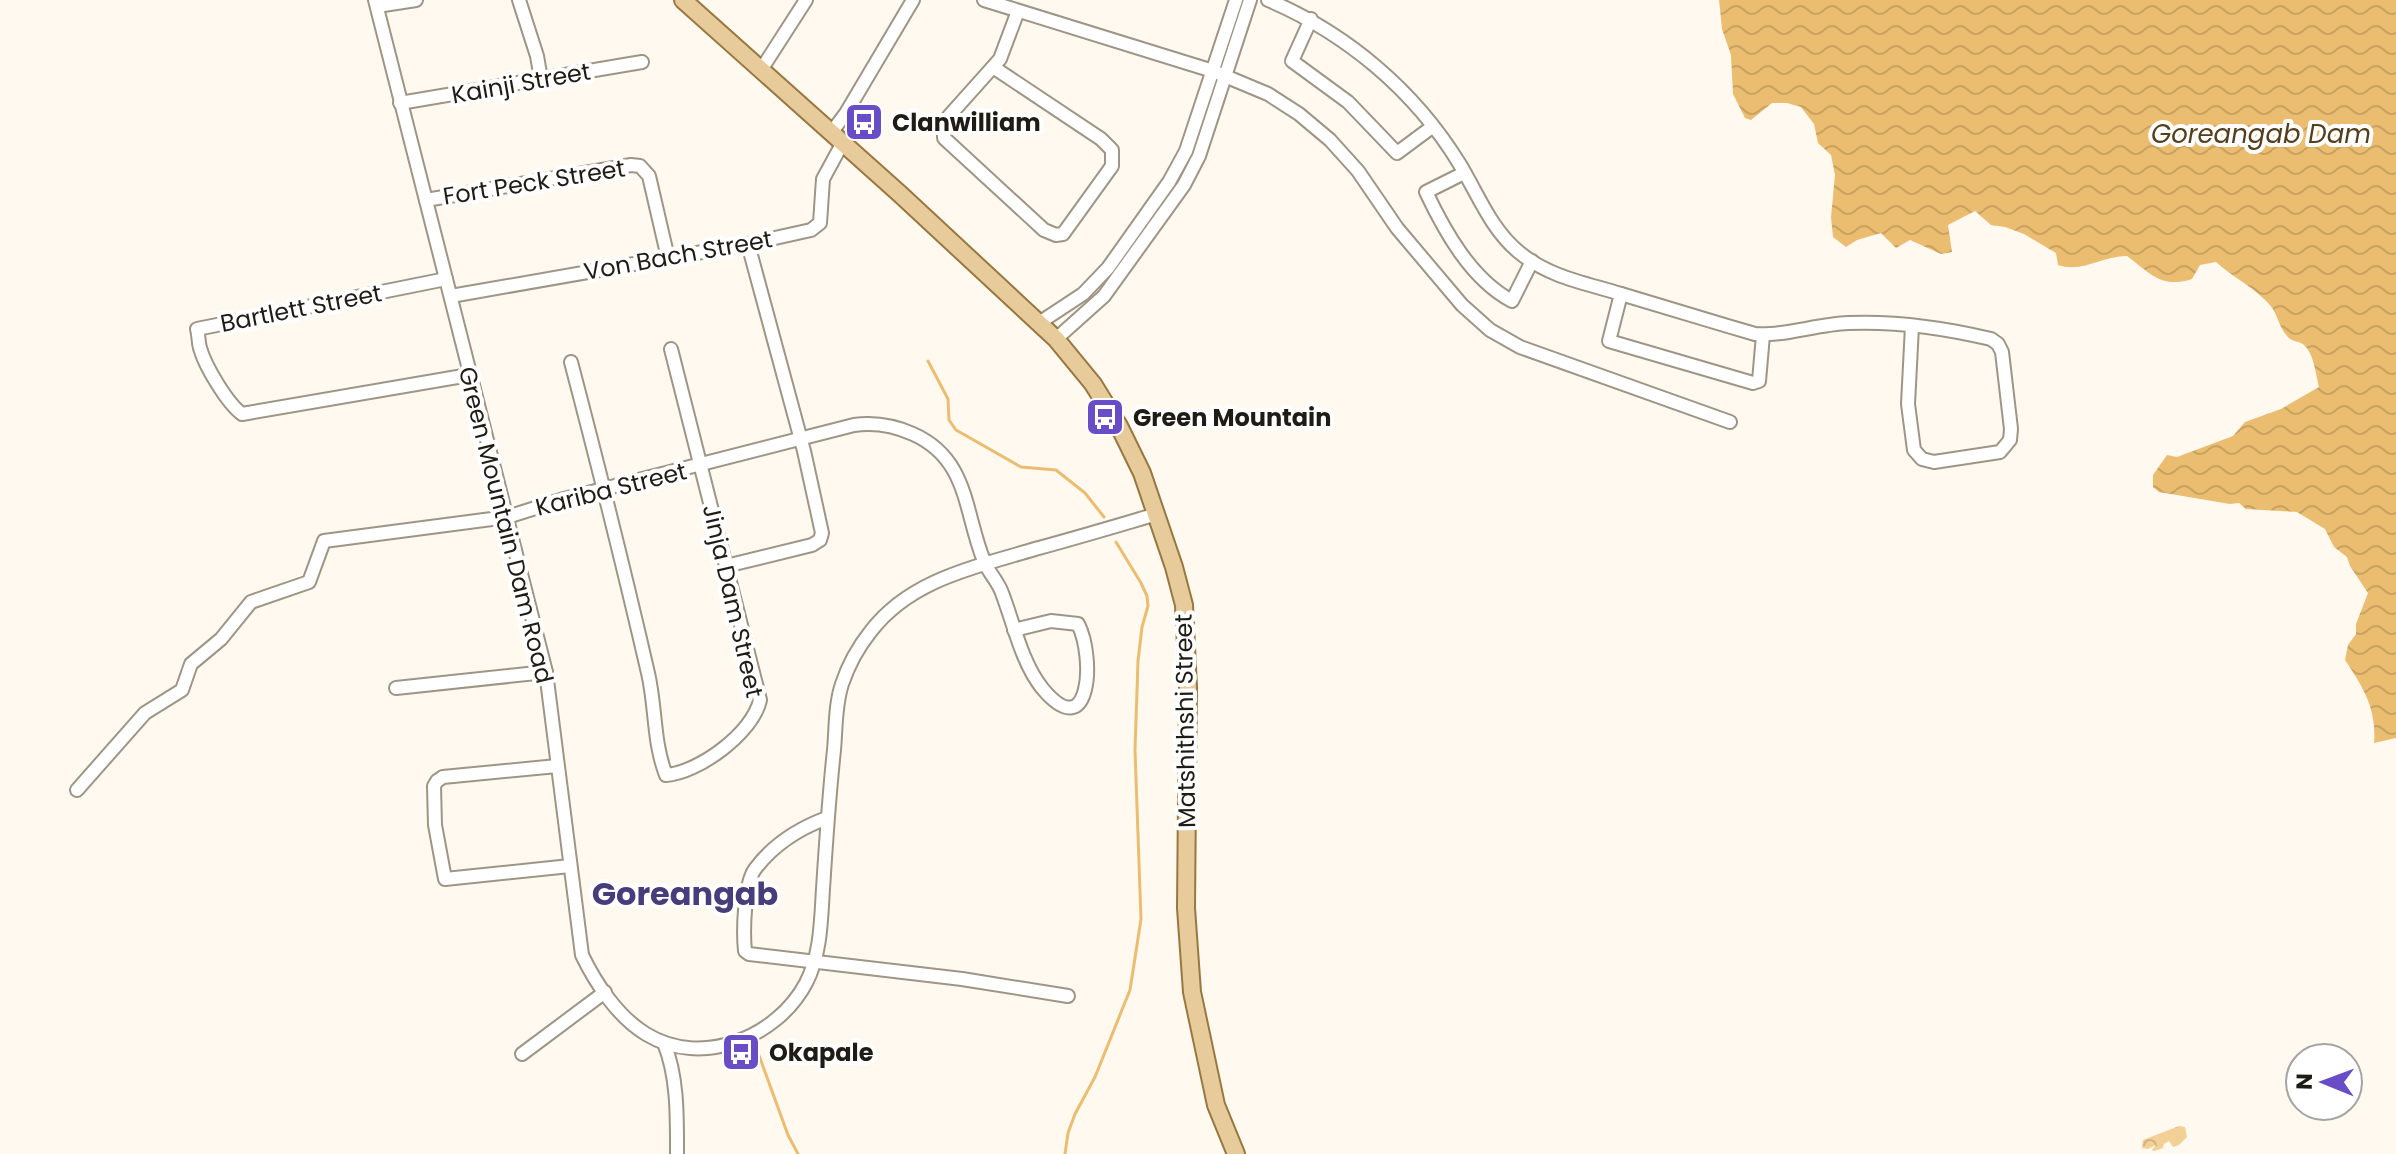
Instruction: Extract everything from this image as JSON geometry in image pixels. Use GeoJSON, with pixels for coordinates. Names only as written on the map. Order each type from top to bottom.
{"type":"FeatureCollection","features":[{"type":"Feature","properties":{"kind":"main road","name":"Matshithshi Street"},"geometry":{"type":"LineString","coordinates":[[683,0],[1056,339],[1093,384],[1114,416],[1142,473],[1174,567],[1185,613],[1188,687],[1186,908],[1192,992],[1216,1105],[1236,1154]]}},
{"type":"Feature","properties":{"kind":"street"},"geometry":{"type":"LineString","coordinates":[[376,3],[416,0]]}},
{"type":"Feature","properties":{"kind":"street"},"geometry":{"type":"LineString","coordinates":[[519,0],[541,79]]}},
{"type":"Feature","properties":{"kind":"street"},"geometry":{"type":"LineString","coordinates":[[761,70],[806,0]]}},
{"type":"Feature","properties":{"kind":"street"},"geometry":{"type":"LineString","coordinates":[[836,138],[846,113],[913,0]]}},
{"type":"Feature","properties":{"kind":"street"},"geometry":{"type":"LineString","coordinates":[[984,0],[1226,75],[1268,94],[1299,114],[1330,140],[1358,171],[1397,228],[1462,305],[1490,330],[1531,351],[1730,422]]}},
{"type":"Feature","properties":{"kind":"street"},"geometry":{"type":"LineString","coordinates":[[1039,323],[1083,294],[1108,268],[1169,182],[1186,151],[1236,0]]}},
{"type":"Feature","properties":{"kind":"street"},"geometry":{"type":"LineString","coordinates":[[1056,339],[1104,296],[1184,185],[1199,156],[1250,0]]}},
{"type":"Feature","properties":{"kind":"street"},"geometry":{"type":"LineString","coordinates":[[1268,0],[1311,19],[1336,35],[1400,89],[1432,127],[1504,237],[1519,253],[1550,273],[1763,335],[1848,323],[1912,326],[1978,336],[1998,344],[2004,365],[2011,429],[2010,440],[2000,452],[1934,462],[1918,456],[1908,404],[1912,326]]}},
{"type":"Feature","properties":{"kind":"street","name":"Green Mountain Dam Road"},"geometry":{"type":"LineString","coordinates":[[376,3],[546,672],[582,955],[628,1021],[664,1043],[710,1048],[731,1044],[772,1023],[791,1005],[806,983],[820,938],[827,818],[842,685],[861,646],[896,604],[939,579],[1157,514]]}},
{"type":"Feature","properties":{"kind":"street"},"geometry":{"type":"LineString","coordinates":[[993,67],[1101,139],[1112,150],[1112,166],[1063,234],[1056,235],[1044,230],[944,138],[944,122],[993,67],[1006,47],[1018,11]]}},
{"type":"Feature","properties":{"kind":"street"},"geometry":{"type":"LineString","coordinates":[[1311,19],[1292,61],[1348,102],[1397,153],[1432,127]]}},
{"type":"Feature","properties":{"kind":"street","name":"Kainji Street"},"geometry":{"type":"LineString","coordinates":[[400,103],[642,62]]}},
{"type":"Feature","properties":{"kind":"street","name":"Von Bach Street"},"geometry":{"type":"LineString","coordinates":[[451,296],[748,244],[811,230],[820,223],[823,179],[836,138]]}},
{"type":"Feature","properties":{"kind":"street","name":"Fort Peck Street"},"geometry":{"type":"LineString","coordinates":[[426,200],[640,166],[649,176],[668,258]]}},
{"type":"Feature","properties":{"kind":"street"},"geometry":{"type":"LineString","coordinates":[[1464,173],[1426,192],[1463,257],[1500,295],[1512,301],[1532,261]]}},
{"type":"Feature","properties":{"kind":"street"},"geometry":{"type":"LineString","coordinates":[[726,566],[812,545],[820,540],[822,533],[748,244]]}},
{"type":"Feature","properties":{"kind":"street","name":"Bartlett Street"},"geometry":{"type":"LineString","coordinates":[[446,279],[197,329],[199,344],[210,371],[235,409],[242,414],[469,375]]}},
{"type":"Feature","properties":{"kind":"street"},"geometry":{"type":"LineString","coordinates":[[1621,294],[1609,341],[1714,373],[1753,383],[1759,381],[1763,335]]}},
{"type":"Feature","properties":{"kind":"street","name":"Jinja Dam Street"},"geometry":{"type":"LineString","coordinates":[[605,489],[652,688],[658,754],[666,775],[682,774],[711,759],[757,711],[760,700],[671,349]]}},
{"type":"Feature","properties":{"kind":"street"},"geometry":{"type":"LineString","coordinates":[[571,362],[605,489]]}},
{"type":"Feature","properties":{"kind":"street","name":"Kariba Street"},"geometry":{"type":"LineString","coordinates":[[77,790],[145,713],[182,690],[191,664],[221,639],[251,602],[309,582],[324,541],[507,517],[800,438],[872,423],[895,428],[927,441],[942,452],[955,469],[984,564],[1001,589],[1014,630],[1040,685],[1055,701],[1066,707],[1074,706],[1083,699],[1087,687],[1088,656],[1085,638],[1078,624],[1051,621],[1014,630]]}},
{"type":"Feature","properties":{"kind":"street"},"geometry":{"type":"LineString","coordinates":[[396,688],[546,672]]}},
{"type":"Feature","properties":{"kind":"street"},"geometry":{"type":"LineString","coordinates":[[557,766],[443,777],[434,786],[435,825],[445,879],[570,866]]}},
{"type":"Feature","properties":{"kind":"street"},"geometry":{"type":"LineString","coordinates":[[827,818],[802,828],[755,869],[745,918],[745,951],[749,954],[962,979],[1068,996]]}},
{"type":"Feature","properties":{"kind":"street"},"geometry":{"type":"LineString","coordinates":[[522,1054],[605,992]]}},
{"type":"Feature","properties":{"kind":"street"},"geometry":{"type":"LineString","coordinates":[[664,1043],[677,1115],[677,1154]]}},
{"type":"Feature","properties":{"kind":"green space"},"geometry":{"type":"Polygon","coordinates":[[[2179,1126],[2185,1127],[2187,1137],[2179,1145],[2173,1147],[2169,1141],[2163,1148],[2154,1151],[2156,1145],[2142,1148],[2143,1140],[2179,1126]]]}},
{"type":"Feature","properties":{"kind":"water","name":"Goreangab Dam"},"geometry":{"type":"Polygon","coordinates":[[[1719,0],[2396,0],[2396,738],[2374,743],[2371,709],[2345,660],[2368,593],[2347,557],[2334,547],[2325,529],[2297,512],[2246,509],[2239,503],[2159,492],[2153,487],[2153,475],[2167,455],[2177,457],[2233,436],[2245,422],[2281,409],[2319,387],[2308,350],[2286,334],[2270,305],[2216,262],[2200,265],[2192,279],[2181,282],[2156,278],[2127,256],[2084,266],[2058,265],[2056,253],[2024,234],[1991,225],[1975,211],[1948,225],[1952,252],[1941,254],[1910,240],[1896,248],[1881,233],[1857,240],[1846,247],[1833,237],[1831,217],[1835,175],[1831,155],[1818,143],[1814,124],[1801,107],[1772,103],[1751,120],[1745,118],[1733,94],[1731,55],[1722,29],[1719,0]]]}},
{"type":"Feature","properties":{"kind":"waterway"},"geometry":{"type":"LineString","coordinates":[[928,361],[948,399],[949,420],[956,430],[1021,467],[1056,470],[1085,493],[1104,517]]}},
{"type":"Feature","properties":{"kind":"waterway"},"geometry":{"type":"LineString","coordinates":[[1065,1154],[1075,1114],[1095,1077],[1130,990],[1141,919],[1135,750],[1138,661],[1148,606],[1141,583],[1116,542]]}},
{"type":"Feature","properties":{"kind":"waterway"},"geometry":{"type":"LineString","coordinates":[[757,1050],[798,1154]]}},
{"type":"Feature","properties":{"kind":"place","name":"Clanwilliam"},"geometry":{"type":"Point","coordinates":[864,122]}},
{"type":"Feature","properties":{"kind":"place","name":"Green Mountain"},"geometry":{"type":"Point","coordinates":[1105,417]}},
{"type":"Feature","properties":{"kind":"place","name":"Okapale"},"geometry":{"type":"Point","coordinates":[741,1052]}},
{"type":"Feature","properties":{"kind":"district","name":"Goreangab"},"geometry":{"type":"Point","coordinates":[685,893]}}]}
